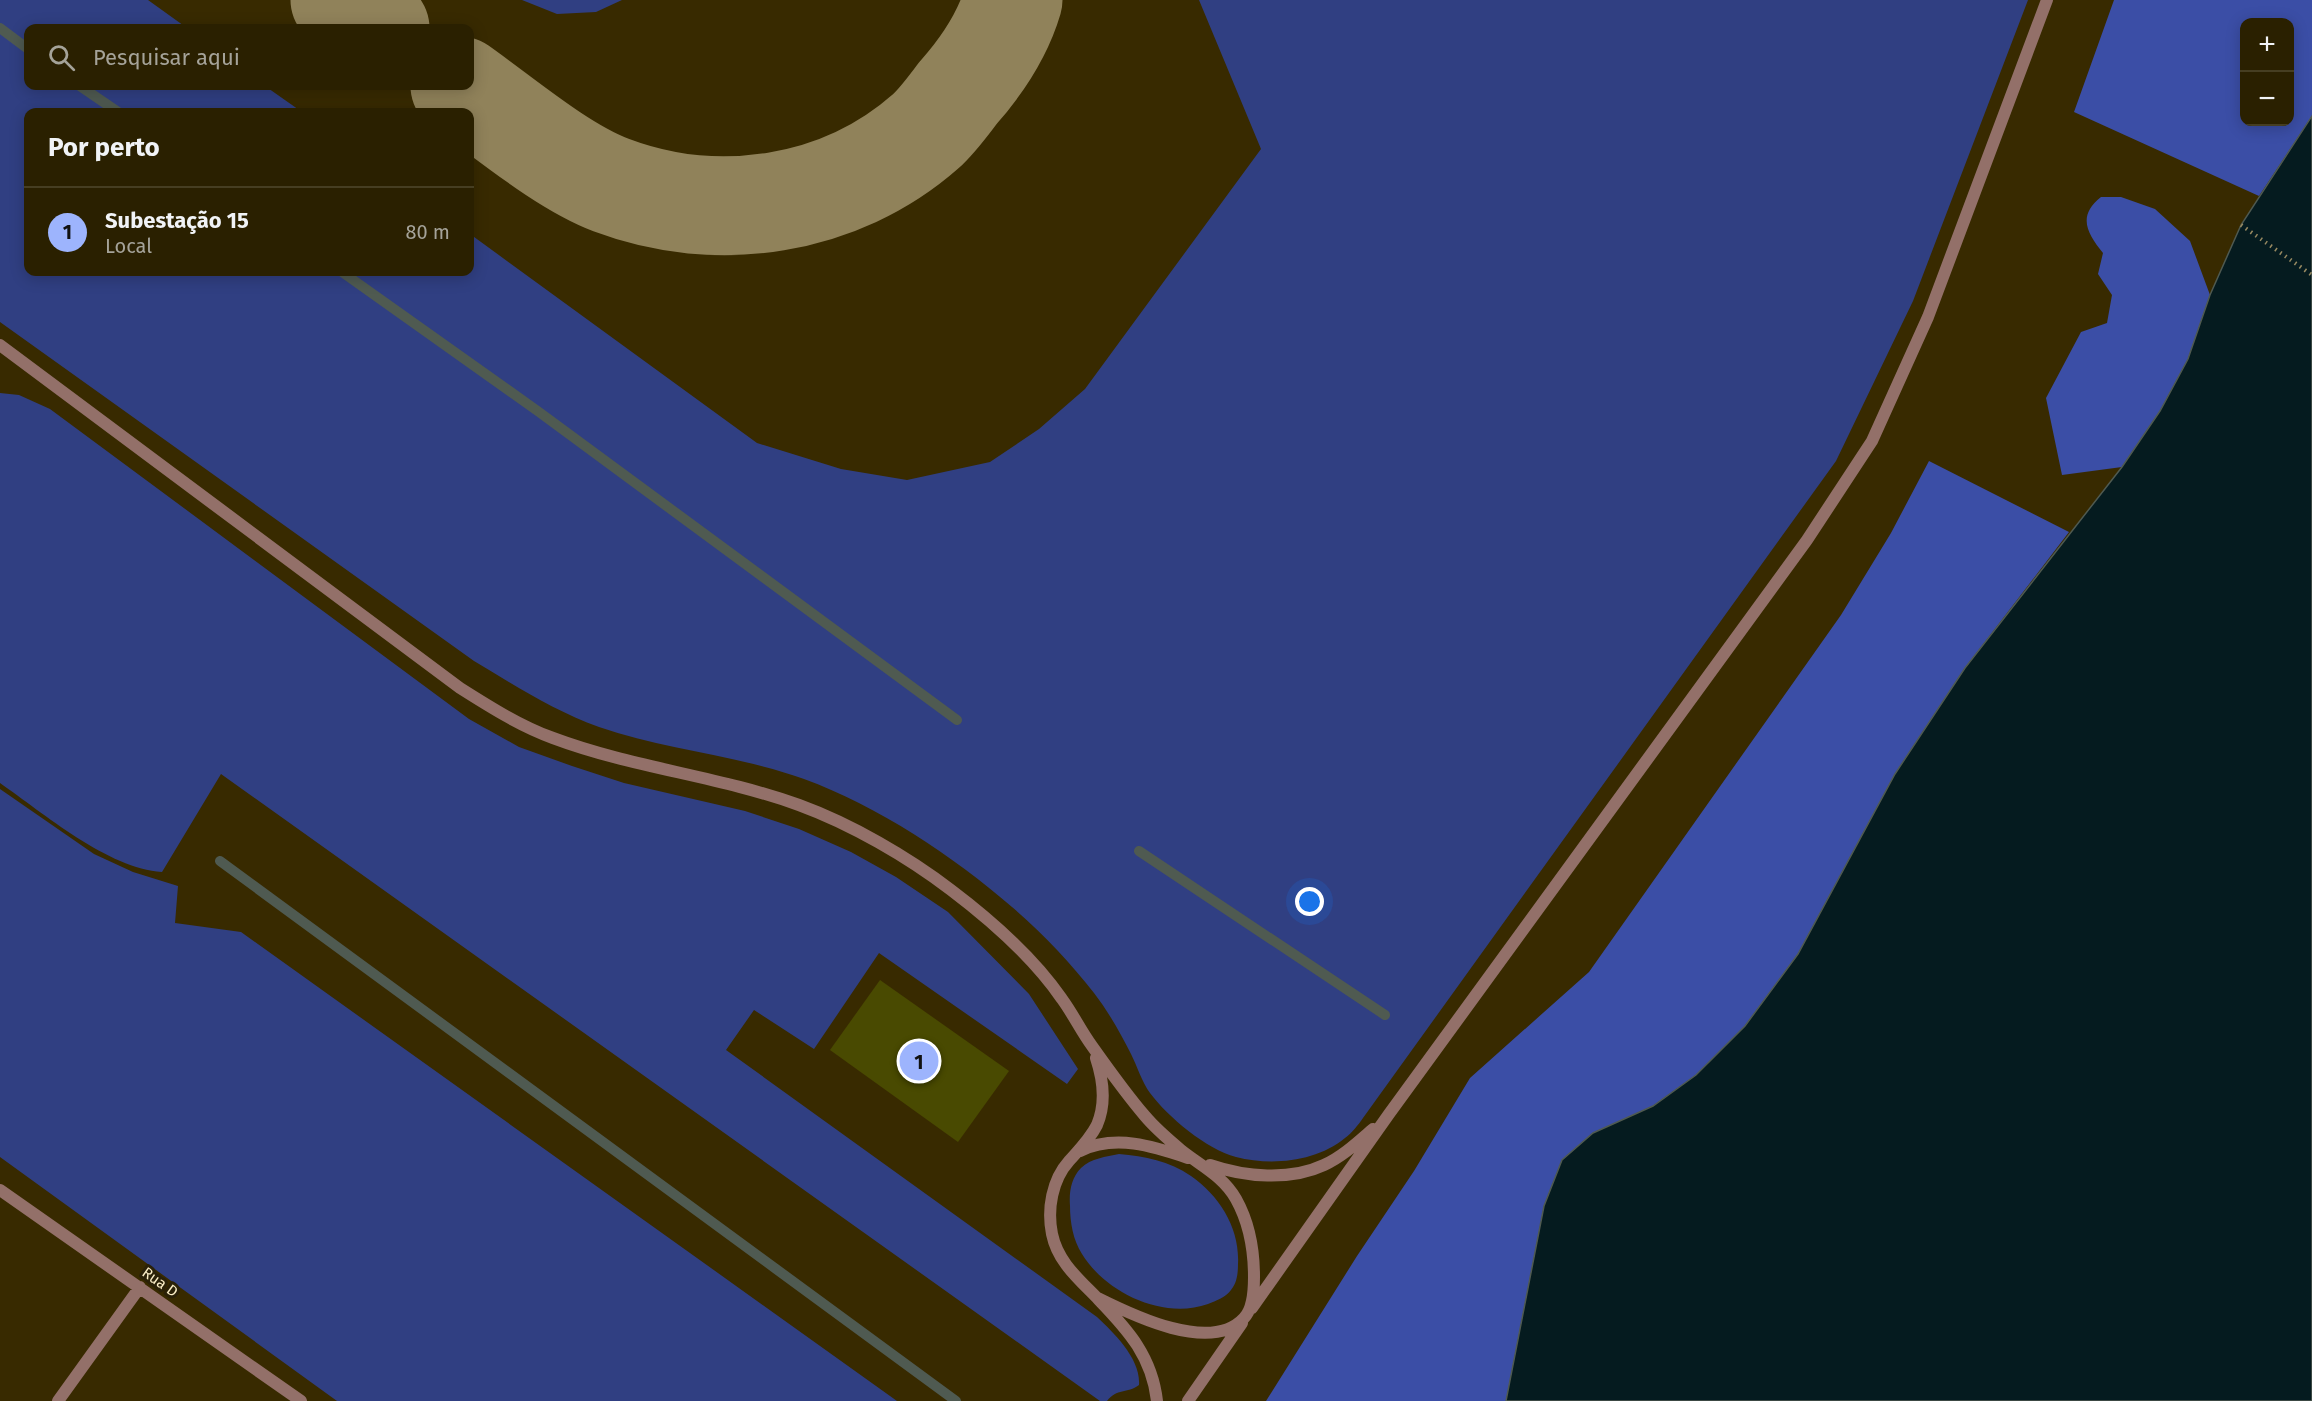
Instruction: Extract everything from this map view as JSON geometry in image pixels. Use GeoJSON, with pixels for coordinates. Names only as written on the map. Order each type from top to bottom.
{"type":"FeatureCollection","features":[{"type":"Feature","properties":{"kind":"lane"},"geometry":{"type":"LineString","coordinates":[[1188,1401],[1389,1114],[1808,540],[1872,441],[1928,316],[2047,0]]}},
{"type":"Feature","properties":{"kind":"lane"},"geometry":{"type":"LineString","coordinates":[[0,345],[460,688],[502,714],[550,737],[604,755],[743,788],[801,806],[856,832],[910,862],[952,890],[1030,959],[1062,998],[1092,1045],[1146,1118],[1182,1150],[1221,1179],[1235,1196],[1245,1217],[1252,1242],[1254,1261],[1252,1298],[1246,1317],[1236,1325],[1221,1330],[1188,1331],[1143,1320],[1098,1298]]}},
{"type":"Feature","properties":{"kind":"lane"},"geometry":{"type":"LineString","coordinates":[[1092,1045],[1101,1072],[1102,1108],[1097,1124],[1056,1179],[1051,1196],[1052,1234],[1067,1267],[1135,1340],[1148,1363],[1155,1384],[1157,1401]]}},
{"type":"Feature","properties":{"kind":"lane"},"geometry":{"type":"LineString","coordinates":[[1076,1153],[1093,1145],[1124,1141],[1250,1175],[1303,1172],[1325,1165],[1354,1146],[1389,1114]]}},
{"type":"Feature","properties":{"kind":"lane","name":"Rua D"},"geometry":{"type":"LineString","coordinates":[[0,1190],[301,1401]]}},
{"type":"Feature","properties":{"kind":"lane"},"geometry":{"type":"LineString","coordinates":[[58,1401],[140,1287]]}},
{"type":"Feature","properties":{"kind":"path"},"geometry":{"type":"LineString","coordinates":[[2241,225],[2312,275]]}},
{"type":"Feature","properties":{"kind":"shaded area"},"geometry":{"type":"Polygon","coordinates":[[[0,0],[148,0],[181,24],[24,24],[24,90],[271,90],[296,108],[24,108],[24,276],[474,276],[474,237],[757,443],[841,469],[907,480],[990,462],[1039,429],[1085,389],[1261,149],[1199,0],[2028,0],[1913,301],[1836,461],[1357,1126],[1333,1146],[1293,1160],[1264,1161],[1236,1157],[1200,1140],[1177,1122],[1150,1093],[1109,1015],[1065,959],[1012,907],[965,869],[914,834],[859,803],[804,779],[753,764],[624,735],[582,721],[535,697],[474,661],[0,322],[0,0]]]}},
{"type":"Feature","properties":{"kind":"shaded area"},"geometry":{"type":"Polygon","coordinates":[[[522,0],[622,0],[596,12],[557,14],[522,0]]]}},
{"type":"Feature","properties":{"kind":"shaded area"},"geometry":{"type":"Polygon","coordinates":[[[2114,0],[2312,0],[2312,116],[2259,196],[2074,112],[2114,0]]]}},
{"type":"Feature","properties":{"kind":"shaded area"},"geometry":{"type":"Polygon","coordinates":[[[2312,116],[2312,1401],[1506,1401],[1544,1206],[1562,1160],[1593,1133],[1653,1106],[1696,1075],[1745,1026],[1798,954],[1895,774],[1965,668],[2122,467],[2160,411],[2188,359],[2210,295],[2241,225],[2312,116]]]}},
{"type":"Feature","properties":{"kind":"shaded area"},"geometry":{"type":"Polygon","coordinates":[[[2101,197],[2121,197],[2155,209],[2190,241],[2210,295],[2188,359],[2160,411],[2122,467],[2062,475],[2046,398],[2081,332],[2107,323],[2112,295],[2098,274],[2103,253],[2087,225],[2089,211],[2101,197]]]}},
{"type":"Feature","properties":{"kind":"shaded area"},"geometry":{"type":"Polygon","coordinates":[[[0,393],[19,395],[50,409],[469,719],[519,747],[624,783],[745,811],[799,829],[851,852],[896,877],[948,912],[1029,994],[1078,1069],[1067,1084],[879,953],[814,1049],[754,1010],[726,1050],[1097,1317],[1131,1356],[1136,1366],[1139,1385],[1115,1394],[1107,1401],[1100,1401],[221,774],[162,872],[142,869],[120,861],[77,838],[0,783],[0,393]]]}},
{"type":"Feature","properties":{"kind":"shaded area"},"geometry":{"type":"Polygon","coordinates":[[[1929,461],[2069,532],[1965,668],[1895,774],[1798,954],[1745,1026],[1696,1075],[1653,1106],[1593,1133],[1520,1336],[1506,1401],[1266,1401],[1357,1256],[1414,1171],[1470,1078],[1589,972],[1841,615],[1891,533],[1929,461]]]}},
{"type":"Feature","properties":{"kind":"shaded area"},"geometry":{"type":"Polygon","coordinates":[[[0,789],[94,854],[133,872],[178,886],[175,923],[241,932],[897,1401],[337,1401],[0,1157],[0,789]]]}},
{"type":"Feature","properties":{"kind":"shaded area"},"geometry":{"type":"Polygon","coordinates":[[[1119,1154],[1147,1158],[1174,1167],[1201,1184],[1219,1203],[1232,1226],[1238,1251],[1237,1278],[1226,1295],[1208,1304],[1191,1308],[1155,1305],[1137,1300],[1121,1291],[1105,1281],[1092,1268],[1076,1243],[1071,1218],[1071,1186],[1078,1172],[1089,1162],[1119,1154]]]}},
{"type":"Feature","properties":{"kind":"building"},"geometry":{"type":"Polygon","coordinates":[[[880,980],[1009,1071],[958,1142],[830,1050],[880,980]]]}},
{"type":"Feature","properties":{"kind":"waterway"},"geometry":{"type":"LineString","coordinates":[[0,28],[24,46]]}},
{"type":"Feature","properties":{"kind":"waterway"},"geometry":{"type":"LineString","coordinates":[[86,90],[112,108]]}},
{"type":"Feature","properties":{"kind":"waterway"},"geometry":{"type":"LineString","coordinates":[[348,276],[539,412],[957,720]]}},
{"type":"Feature","properties":{"kind":"waterway"},"geometry":{"type":"LineString","coordinates":[[1139,851],[1385,1015]]}},
{"type":"Feature","properties":{"kind":"waterway"},"geometry":{"type":"LineString","coordinates":[[220,861],[956,1401]]}},
{"type":"Feature","properties":{"kind":"taxiway"},"geometry":{"type":"LineString","coordinates":[[340,0],[374,24]]}},
{"type":"Feature","properties":{"kind":"taxiway"},"geometry":{"type":"LineString","coordinates":[[465,90],[553,154],[592,177],[611,185],[651,197],[693,204],[735,206],[776,202],[816,192],[855,177],[892,157],[926,131],[943,113],[983,61],[997,38],[1013,0]]}},
{"type":"Feature","properties":{"kind":"place","name":"Subestação 15"},"geometry":{"type":"Point","coordinates":[919,1061]}}]}
